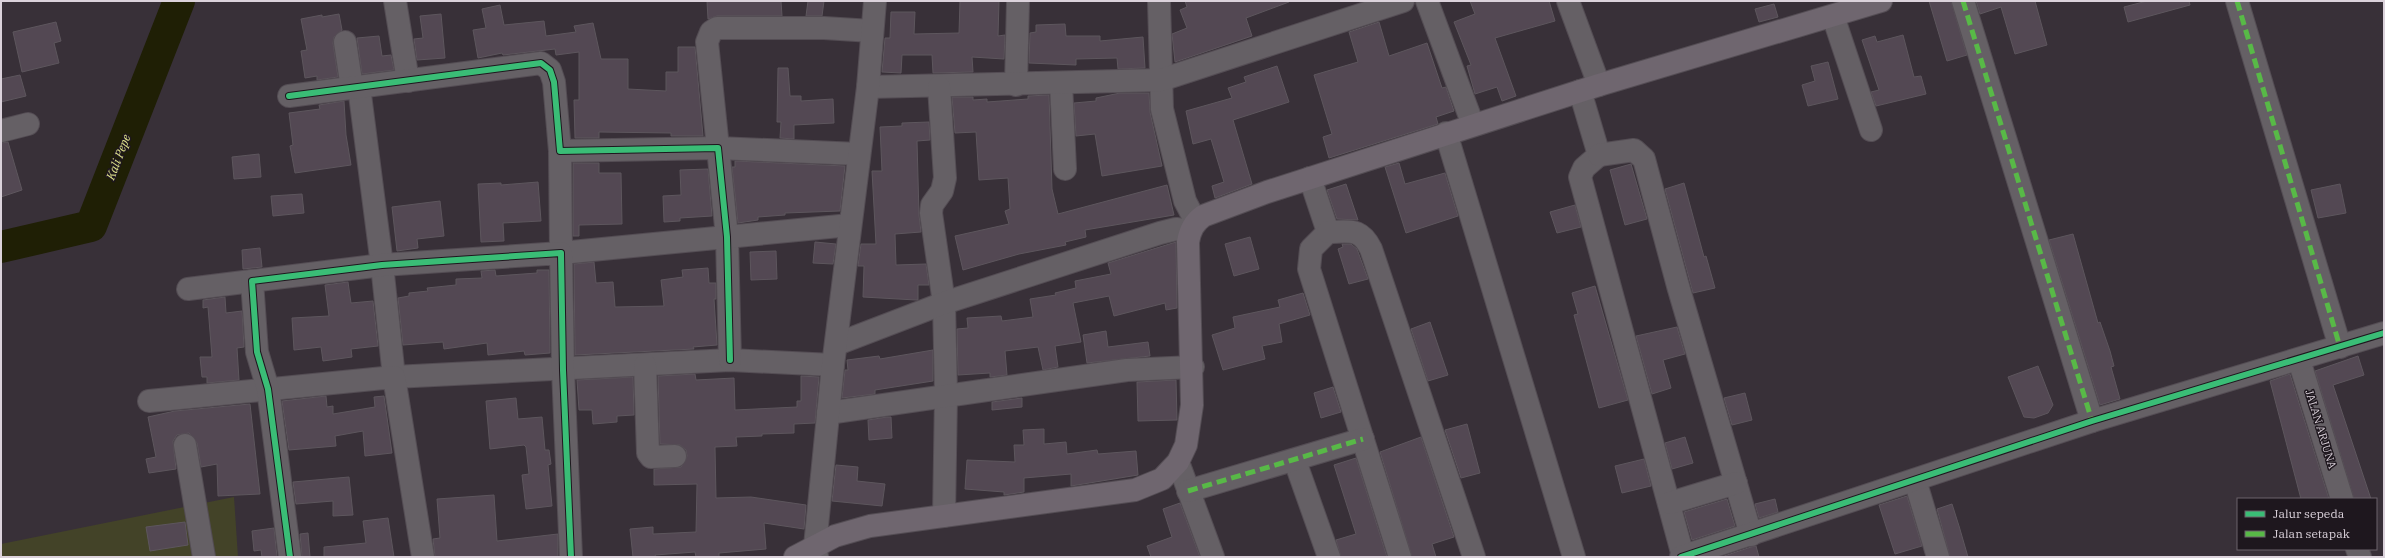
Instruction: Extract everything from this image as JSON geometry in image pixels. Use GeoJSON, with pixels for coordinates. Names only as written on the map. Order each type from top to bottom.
{"type":"FeatureCollection","features":[{"type":"Feature","properties":{"kind":"main road"},"geometry":{"type":"LineString","coordinates":[[795,557],[816,551],[835,536],[870,526],[1135,490],[1162,479],[1178,462],[1186,444],[1192,405],[1193,367],[1188,242],[1193,226],[1213,210],[1446,133],[1589,88],[1881,1]]}},
{"type":"Feature","properties":{"kind":"street"},"geometry":{"type":"LineString","coordinates":[[395,1],[408,81]]}},
{"type":"Feature","properties":{"kind":"street"},"geometry":{"type":"LineString","coordinates":[[816,551],[828,413],[850,224],[868,88],[875,1]]}},
{"type":"Feature","properties":{"kind":"street"},"geometry":{"type":"LineString","coordinates":[[1016,85],[1018,1]]}},
{"type":"Feature","properties":{"kind":"street"},"geometry":{"type":"LineString","coordinates":[[149,400],[394,377],[563,370],[835,355],[944,303],[1160,233],[1193,226],[1185,201],[1162,109],[1159,1]]}},
{"type":"Feature","properties":{"kind":"street"},"geometry":{"type":"LineString","coordinates":[[868,88],[1161,80],[1403,1]]}},
{"type":"Feature","properties":{"kind":"street"},"geometry":{"type":"LineString","coordinates":[[1427,1],[1473,125]]}},
{"type":"Feature","properties":{"kind":"street"},"geometry":{"type":"LineString","coordinates":[[1568,1],[1589,88],[1599,155]]}},
{"type":"Feature","properties":{"kind":"street"},"geometry":{"type":"LineString","coordinates":[[1963,1],[2092,421]]}},
{"type":"Feature","properties":{"kind":"street"},"geometry":{"type":"LineString","coordinates":[[2237,1],[2340,347]]}},
{"type":"Feature","properties":{"kind":"street"},"geometry":{"type":"LineString","coordinates":[[1833,16],[1871,130]]}},
{"type":"Feature","properties":{"kind":"street"},"geometry":{"type":"LineString","coordinates":[[730,360],[727,237],[707,42],[711,32],[717,28],[824,28],[872,30]]}},
{"type":"Feature","properties":{"kind":"street"},"geometry":{"type":"LineString","coordinates":[[345,42],[356,88],[382,265],[394,377],[423,557]]}},
{"type":"Feature","properties":{"kind":"street"},"geometry":{"type":"LineString","coordinates":[[289,96],[541,63],[550,70],[554,82],[560,151],[563,370],[571,557]]}},
{"type":"Feature","properties":{"kind":"street"},"geometry":{"type":"LineString","coordinates":[[1061,83],[1065,169]]}},
{"type":"Feature","properties":{"kind":"street"},"geometry":{"type":"LineString","coordinates":[[939,87],[945,178],[942,191],[932,205],[931,213],[944,303],[946,395],[944,516]]}},
{"type":"Feature","properties":{"kind":"street"},"geometry":{"type":"LineString","coordinates":[[1,131],[28,124]]}},
{"type":"Feature","properties":{"kind":"street"},"geometry":{"type":"LineString","coordinates":[[1446,133],[1574,557]]}},
{"type":"Feature","properties":{"kind":"street"},"geometry":{"type":"LineString","coordinates":[[560,151],[718,148],[859,154]]}},
{"type":"Feature","properties":{"kind":"street"},"geometry":{"type":"LineString","coordinates":[[1751,535],[1682,301],[1644,160],[1634,150],[1599,155],[1584,168],[1580,177],[1670,503],[1689,556],[2092,421],[2299,360],[2384,332]]}},
{"type":"Feature","properties":{"kind":"street"},"geometry":{"type":"LineString","coordinates":[[1310,178],[1328,232]]}},
{"type":"Feature","properties":{"kind":"street"},"geometry":{"type":"LineString","coordinates":[[188,289],[382,265],[561,253],[850,224]]}},
{"type":"Feature","properties":{"kind":"street"},"geometry":{"type":"LineString","coordinates":[[1400,557],[1309,269],[1311,249],[1328,232],[1355,232],[1365,236],[1371,249],[1474,557]]}},
{"type":"Feature","properties":{"kind":"street"},"geometry":{"type":"LineString","coordinates":[[252,281],[257,352],[268,389],[290,557]]}},
{"type":"Feature","properties":{"kind":"street","name":"JALAN ARJUNA"},"geometry":{"type":"LineString","coordinates":[[2299,360],[2342,498]]}},
{"type":"Feature","properties":{"kind":"street"},"geometry":{"type":"LineString","coordinates":[[645,365],[648,453],[652,457],[675,456]]}},
{"type":"Feature","properties":{"kind":"street"},"geometry":{"type":"LineString","coordinates":[[828,413],[1127,370],[1193,367]]}},
{"type":"Feature","properties":{"kind":"street"},"geometry":{"type":"LineString","coordinates":[[1188,490],[1295,461],[1363,439]]}},
{"type":"Feature","properties":{"kind":"street"},"geometry":{"type":"LineString","coordinates":[[185,445],[204,557]]}},
{"type":"Feature","properties":{"kind":"street"},"geometry":{"type":"LineString","coordinates":[[1295,461],[1329,557]]}},
{"type":"Feature","properties":{"kind":"street"},"geometry":{"type":"LineString","coordinates":[[1178,462],[1213,557]]}},
{"type":"Feature","properties":{"kind":"street"},"geometry":{"type":"LineString","coordinates":[[1915,480],[1938,557]]}},
{"type":"Feature","properties":{"kind":"street"},"geometry":{"type":"LineString","coordinates":[[1670,503],[1736,483]]}},
{"type":"Feature","properties":{"kind":"shaded area"},"geometry":{"type":"Polygon","coordinates":[[[234,497],[238,557],[1,557],[1,544],[234,497]]]}},
{"type":"Feature","properties":{"kind":"building"},"geometry":{"type":"Polygon","coordinates":[[[707,1],[781,1],[782,16],[717,16],[708,19],[707,1]]]}},
{"type":"Feature","properties":{"kind":"building"},"geometry":{"type":"Polygon","coordinates":[[[808,1],[824,1],[822,16],[806,16],[808,1]]]}},
{"type":"Feature","properties":{"kind":"building"},"geometry":{"type":"Polygon","coordinates":[[[960,1],[999,1],[998,36],[1005,35],[1004,59],[972,57],[973,72],[933,73],[932,55],[902,55],[901,73],[882,72],[885,38],[890,38],[891,12],[915,12],[914,34],[959,33],[960,1]]]}},
{"type":"Feature","properties":{"kind":"building"},"geometry":{"type":"Polygon","coordinates":[[[1185,1],[1289,2],[1246,18],[1252,36],[1175,62],[1172,34],[1187,28],[1180,10],[1187,7],[1185,1]]]}},
{"type":"Feature","properties":{"kind":"building"},"geometry":{"type":"Polygon","coordinates":[[[1470,1],[1549,1],[1555,21],[1495,38],[1516,96],[1502,101],[1497,87],[1475,94],[1467,66],[1471,65],[1454,22],[1475,14],[1470,1]]]}},
{"type":"Feature","properties":{"kind":"building"},"geometry":{"type":"Polygon","coordinates":[[[1929,1],[1951,1],[1967,55],[1947,61],[1929,1]]]}},
{"type":"Feature","properties":{"kind":"building"},"geometry":{"type":"Polygon","coordinates":[[[1976,1],[2035,1],[2047,45],[2015,54],[2001,7],[1980,14],[1976,1]]]}},
{"type":"Feature","properties":{"kind":"building"},"geometry":{"type":"Polygon","coordinates":[[[2147,1],[2189,1],[2190,5],[2128,22],[2124,7],[2147,1]]]}},
{"type":"Feature","properties":{"kind":"building"},"geometry":{"type":"Polygon","coordinates":[[[1774,4],[1778,17],[1759,22],[1755,9],[1774,4]]]}},
{"type":"Feature","properties":{"kind":"building"},"geometry":{"type":"Polygon","coordinates":[[[500,5],[504,25],[544,21],[546,36],[576,32],[574,26],[593,23],[601,59],[628,59],[628,89],[666,91],[666,72],[678,72],[678,47],[695,47],[703,136],[671,136],[671,133],[599,132],[599,138],[575,138],[574,100],[579,100],[579,52],[556,55],[555,49],[503,55],[502,53],[478,58],[473,30],[486,28],[482,9],[500,5]]]}},
{"type":"Feature","properties":{"kind":"building"},"geometry":{"type":"Polygon","coordinates":[[[339,14],[342,30],[334,37],[333,43],[338,77],[317,80],[317,76],[305,78],[301,51],[307,50],[301,19],[322,15],[322,17],[339,14]]]}},
{"type":"Feature","properties":{"kind":"building"},"geometry":{"type":"Polygon","coordinates":[[[441,14],[445,58],[417,60],[414,39],[423,38],[420,16],[441,14]]]}},
{"type":"Feature","properties":{"kind":"building"},"geometry":{"type":"Polygon","coordinates":[[[56,22],[61,41],[54,43],[59,63],[22,72],[13,32],[56,22]]]}},
{"type":"Feature","properties":{"kind":"building"},"geometry":{"type":"Polygon","coordinates":[[[1379,22],[1389,56],[1427,43],[1442,88],[1446,87],[1454,111],[1436,117],[1438,124],[1329,158],[1323,137],[1332,134],[1314,75],[1358,62],[1349,32],[1379,22]]]}},
{"type":"Feature","properties":{"kind":"building"},"geometry":{"type":"Polygon","coordinates":[[[1065,24],[1066,36],[1100,36],[1100,41],[1143,37],[1145,68],[1118,69],[1117,58],[1076,59],[1076,65],[1029,63],[1030,33],[1036,32],[1036,25],[1065,24]]]}},
{"type":"Feature","properties":{"kind":"building"},"geometry":{"type":"Polygon","coordinates":[[[1903,35],[1914,77],[1921,76],[1926,94],[1876,106],[1871,92],[1879,90],[1862,40],[1875,36],[1877,42],[1903,35]]]}},
{"type":"Feature","properties":{"kind":"building"},"geometry":{"type":"Polygon","coordinates":[[[379,36],[382,56],[391,55],[394,70],[362,74],[357,38],[379,36]]]}},
{"type":"Feature","properties":{"kind":"building"},"geometry":{"type":"Polygon","coordinates":[[[1828,62],[1838,99],[1808,106],[1802,85],[1815,81],[1811,66],[1828,62]]]}},
{"type":"Feature","properties":{"kind":"building"},"geometry":{"type":"Polygon","coordinates":[[[1277,66],[1289,102],[1233,120],[1252,184],[1215,198],[1212,186],[1224,182],[1211,139],[1193,144],[1186,111],[1232,98],[1228,88],[1246,82],[1244,77],[1277,66]]]}},
{"type":"Feature","properties":{"kind":"building"},"geometry":{"type":"Polygon","coordinates":[[[778,68],[788,68],[790,96],[801,96],[801,101],[833,99],[834,123],[794,125],[794,139],[780,138],[781,122],[777,122],[778,68]]]}},
{"type":"Feature","properties":{"kind":"building"},"geometry":{"type":"Polygon","coordinates":[[[20,75],[26,96],[1,102],[1,79],[20,75]]]}},
{"type":"Feature","properties":{"kind":"building"},"geometry":{"type":"Polygon","coordinates":[[[1120,93],[1149,93],[1150,112],[1162,166],[1102,176],[1095,134],[1076,136],[1074,103],[1096,101],[1096,98],[1120,93]]]}},
{"type":"Feature","properties":{"kind":"building"},"geometry":{"type":"Polygon","coordinates":[[[1049,95],[1052,189],[1058,214],[1167,185],[1174,215],[1085,230],[1086,237],[1065,242],[1066,245],[1019,254],[963,270],[955,236],[1009,224],[1005,211],[1010,209],[1008,178],[979,180],[976,132],[955,133],[952,97],[973,97],[973,100],[987,99],[987,102],[1028,99],[1028,96],[1049,95]]]}},
{"type":"Feature","properties":{"kind":"building"},"geometry":{"type":"Polygon","coordinates":[[[344,101],[346,135],[351,165],[295,173],[290,146],[293,145],[289,113],[320,109],[319,105],[344,101]]]}},
{"type":"Feature","properties":{"kind":"building"},"geometry":{"type":"Polygon","coordinates":[[[929,122],[930,140],[917,141],[919,215],[921,232],[895,234],[896,265],[926,264],[929,285],[918,285],[918,300],[863,297],[864,266],[858,266],[861,244],[876,244],[872,171],[882,171],[880,127],[902,126],[902,123],[929,122]]]}},
{"type":"Feature","properties":{"kind":"building"},"geometry":{"type":"Polygon","coordinates":[[[8,142],[22,190],[1,197],[1,143],[8,142]]]}},
{"type":"Feature","properties":{"kind":"building"},"geometry":{"type":"Polygon","coordinates":[[[259,154],[261,177],[234,179],[232,157],[259,154]]]}},
{"type":"Feature","properties":{"kind":"building"},"geometry":{"type":"Polygon","coordinates":[[[735,161],[845,166],[840,211],[785,213],[785,215],[758,217],[758,220],[738,223],[732,167],[735,167],[735,161]]]}},
{"type":"Feature","properties":{"kind":"building"},"geometry":{"type":"Polygon","coordinates":[[[573,163],[599,163],[599,173],[621,173],[622,224],[579,225],[579,236],[573,236],[573,163]]]}},
{"type":"Feature","properties":{"kind":"building"},"geometry":{"type":"Polygon","coordinates":[[[1399,163],[1405,184],[1445,173],[1458,216],[1406,233],[1385,167],[1399,163]]]}},
{"type":"Feature","properties":{"kind":"building"},"geometry":{"type":"Polygon","coordinates":[[[1631,164],[1647,219],[1625,225],[1610,170],[1631,164]]]}},
{"type":"Feature","properties":{"kind":"building"},"geometry":{"type":"Polygon","coordinates":[[[708,169],[712,216],[680,218],[680,221],[664,222],[663,196],[681,195],[680,170],[708,169]]]}},
{"type":"Feature","properties":{"kind":"building"},"geometry":{"type":"Polygon","coordinates":[[[538,182],[541,221],[503,223],[504,241],[481,242],[478,184],[501,183],[501,185],[538,182]]]}},
{"type":"Feature","properties":{"kind":"building"},"geometry":{"type":"Polygon","coordinates":[[[1684,183],[1704,257],[1706,256],[1715,288],[1693,293],[1665,189],[1684,183]]]}},
{"type":"Feature","properties":{"kind":"building"},"geometry":{"type":"Polygon","coordinates":[[[1346,184],[1358,220],[1337,219],[1327,190],[1346,184]]]}},
{"type":"Feature","properties":{"kind":"building"},"geometry":{"type":"Polygon","coordinates":[[[2340,184],[2346,213],[2318,218],[2311,190],[2340,184]]]}},
{"type":"Feature","properties":{"kind":"building"},"geometry":{"type":"Polygon","coordinates":[[[302,194],[304,213],[273,216],[271,196],[302,194]]]}},
{"type":"Feature","properties":{"kind":"building"},"geometry":{"type":"Polygon","coordinates":[[[440,201],[444,236],[417,239],[418,248],[397,251],[392,207],[440,201]]]}},
{"type":"Feature","properties":{"kind":"building"},"geometry":{"type":"Polygon","coordinates":[[[1575,205],[1581,227],[1557,233],[1550,212],[1575,205]]]}},
{"type":"Feature","properties":{"kind":"building"},"geometry":{"type":"Polygon","coordinates":[[[2073,234],[2098,323],[2100,322],[2110,351],[2114,366],[2111,367],[2120,399],[2100,405],[2049,240],[2073,234]]]}},
{"type":"Feature","properties":{"kind":"building"},"geometry":{"type":"Polygon","coordinates":[[[1250,237],[1259,269],[1234,276],[1225,244],[1250,237]]]}},
{"type":"Feature","properties":{"kind":"building"},"geometry":{"type":"Polygon","coordinates":[[[815,242],[836,244],[833,264],[813,263],[815,242]]]}},
{"type":"Feature","properties":{"kind":"building"},"geometry":{"type":"Polygon","coordinates":[[[1176,242],[1177,308],[1166,310],[1165,303],[1114,316],[1109,296],[1073,303],[1081,342],[1055,346],[1058,367],[1043,370],[1038,347],[1005,351],[1007,375],[990,377],[990,373],[958,375],[957,329],[968,328],[967,318],[1001,316],[1002,321],[1033,317],[1030,299],[1056,295],[1055,293],[1076,288],[1075,281],[1111,274],[1108,263],[1176,242]]]}},
{"type":"Feature","properties":{"kind":"building"},"geometry":{"type":"Polygon","coordinates":[[[1342,244],[1351,244],[1357,249],[1368,279],[1349,284],[1338,249],[1343,247],[1342,244]]]}},
{"type":"Feature","properties":{"kind":"building"},"geometry":{"type":"Polygon","coordinates":[[[260,248],[262,267],[243,269],[242,250],[260,248]]]}},
{"type":"Feature","properties":{"kind":"building"},"geometry":{"type":"Polygon","coordinates":[[[776,251],[777,279],[751,280],[750,252],[776,251]]]}},
{"type":"Feature","properties":{"kind":"building"},"geometry":{"type":"Polygon","coordinates":[[[594,262],[596,283],[613,282],[615,307],[664,306],[661,280],[683,277],[682,270],[708,268],[709,283],[716,283],[716,299],[714,299],[717,345],[693,347],[694,349],[575,355],[574,264],[594,262]]]}},
{"type":"Feature","properties":{"kind":"building"},"geometry":{"type":"Polygon","coordinates":[[[495,270],[496,276],[537,273],[537,270],[549,270],[550,353],[525,355],[524,351],[488,355],[487,343],[444,349],[443,342],[403,345],[398,298],[409,296],[409,293],[428,291],[427,288],[456,285],[456,279],[482,278],[481,271],[495,270]]]}},
{"type":"Feature","properties":{"kind":"building"},"geometry":{"type":"Polygon","coordinates":[[[348,282],[351,303],[373,301],[378,346],[351,349],[352,357],[323,361],[321,347],[294,350],[292,318],[329,316],[325,285],[348,282]]]}},
{"type":"Feature","properties":{"kind":"building"},"geometry":{"type":"Polygon","coordinates":[[[1595,286],[1628,400],[1599,408],[1574,315],[1578,314],[1572,293],[1595,286]]]}},
{"type":"Feature","properties":{"kind":"building"},"geometry":{"type":"Polygon","coordinates":[[[1303,293],[1310,315],[1279,324],[1282,342],[1262,346],[1265,359],[1223,370],[1212,335],[1235,328],[1233,317],[1280,307],[1278,300],[1303,293]]]}},
{"type":"Feature","properties":{"kind":"building"},"geometry":{"type":"Polygon","coordinates":[[[225,297],[226,313],[242,311],[244,347],[237,348],[239,380],[207,383],[207,377],[202,377],[200,357],[212,357],[208,307],[203,308],[203,300],[225,297]]]}},
{"type":"Feature","properties":{"kind":"building"},"geometry":{"type":"Polygon","coordinates":[[[1430,322],[1448,375],[1428,381],[1411,329],[1430,322]]]}},
{"type":"Feature","properties":{"kind":"building"},"geometry":{"type":"Polygon","coordinates":[[[1677,327],[1685,354],[1663,360],[1671,388],[1652,394],[1636,336],[1677,327]]]}},
{"type":"Feature","properties":{"kind":"building"},"geometry":{"type":"Polygon","coordinates":[[[1106,331],[1108,347],[1148,342],[1150,356],[1087,363],[1083,335],[1106,331]]]}},
{"type":"Feature","properties":{"kind":"building"},"geometry":{"type":"Polygon","coordinates":[[[933,350],[933,381],[875,390],[875,394],[842,398],[845,370],[848,370],[847,360],[879,356],[880,359],[933,350]]]}},
{"type":"Feature","properties":{"kind":"building"},"geometry":{"type":"Polygon","coordinates":[[[2358,356],[2364,375],[2333,385],[2371,498],[2354,498],[2315,371],[2358,356]]]}},
{"type":"Feature","properties":{"kind":"building"},"geometry":{"type":"Polygon","coordinates":[[[2038,366],[2053,405],[2048,413],[2034,418],[2024,417],[2008,377],[2038,366]]]}},
{"type":"Feature","properties":{"kind":"building"},"geometry":{"type":"Polygon","coordinates":[[[695,374],[696,380],[734,378],[735,410],[797,407],[797,401],[801,401],[801,376],[819,377],[815,423],[794,424],[794,433],[762,434],[762,436],[736,437],[737,446],[715,447],[716,498],[751,497],[806,505],[804,529],[764,523],[766,549],[719,553],[719,557],[696,557],[695,552],[655,555],[656,557],[633,557],[630,529],[653,527],[653,534],[696,532],[697,484],[654,485],[654,469],[681,467],[687,456],[686,450],[680,445],[660,444],[658,376],[695,374]]]}},
{"type":"Feature","properties":{"kind":"building"},"geometry":{"type":"Polygon","coordinates":[[[2290,374],[2329,498],[2301,498],[2270,381],[2290,374]]]}},
{"type":"Feature","properties":{"kind":"building"},"geometry":{"type":"Polygon","coordinates":[[[633,377],[634,415],[617,416],[617,422],[593,424],[592,410],[579,410],[577,380],[633,377]]]}},
{"type":"Feature","properties":{"kind":"building"},"geometry":{"type":"Polygon","coordinates":[[[1176,380],[1177,420],[1138,421],[1137,382],[1176,380]]]}},
{"type":"Feature","properties":{"kind":"building"},"geometry":{"type":"Polygon","coordinates":[[[1333,387],[1341,412],[1321,418],[1314,393],[1333,387]]]}},
{"type":"Feature","properties":{"kind":"building"},"geometry":{"type":"Polygon","coordinates":[[[1745,393],[1752,420],[1732,425],[1724,398],[1745,393]]]}},
{"type":"Feature","properties":{"kind":"building"},"geometry":{"type":"Polygon","coordinates":[[[326,396],[327,407],[333,406],[333,414],[375,407],[374,397],[384,396],[392,453],[365,456],[363,431],[335,436],[336,446],[289,450],[282,401],[326,396]]]}},
{"type":"Feature","properties":{"kind":"building"},"geometry":{"type":"Polygon","coordinates":[[[516,398],[518,419],[542,417],[545,450],[549,450],[551,464],[548,465],[552,506],[526,509],[522,475],[529,474],[526,447],[524,445],[490,449],[486,401],[516,398]]]}},
{"type":"Feature","properties":{"kind":"building"},"geometry":{"type":"Polygon","coordinates":[[[1022,398],[1022,407],[992,410],[992,402],[1022,398]]]}},
{"type":"Feature","properties":{"kind":"building"},"geometry":{"type":"Polygon","coordinates":[[[250,404],[260,494],[218,496],[217,464],[201,467],[197,443],[189,433],[177,435],[173,441],[176,469],[149,473],[146,459],[156,457],[148,417],[175,411],[250,404]]]}},
{"type":"Feature","properties":{"kind":"building"},"geometry":{"type":"Polygon","coordinates":[[[891,417],[892,438],[869,440],[868,420],[891,417]]]}},
{"type":"Feature","properties":{"kind":"building"},"geometry":{"type":"Polygon","coordinates":[[[1467,424],[1480,473],[1461,478],[1445,430],[1467,424]]]}},
{"type":"Feature","properties":{"kind":"building"},"geometry":{"type":"Polygon","coordinates":[[[1044,429],[1044,444],[1066,442],[1067,454],[1097,450],[1098,454],[1136,451],[1138,475],[1071,486],[1071,474],[1024,478],[1024,492],[1004,495],[1004,492],[965,489],[967,460],[1015,462],[1014,445],[1024,445],[1023,430],[1044,429]]]}},
{"type":"Feature","properties":{"kind":"building"},"geometry":{"type":"Polygon","coordinates":[[[1421,437],[1454,537],[1432,544],[1436,557],[1412,557],[1380,452],[1421,437]]]}},
{"type":"Feature","properties":{"kind":"building"},"geometry":{"type":"Polygon","coordinates":[[[1685,437],[1693,463],[1672,469],[1665,443],[1685,437]]]}},
{"type":"Feature","properties":{"kind":"building"},"geometry":{"type":"Polygon","coordinates":[[[1356,458],[1387,557],[1341,557],[1336,540],[1356,534],[1334,465],[1356,458]]]}},
{"type":"Feature","properties":{"kind":"building"},"geometry":{"type":"Polygon","coordinates":[[[1644,459],[1651,486],[1622,493],[1615,466],[1644,459]]]}},
{"type":"Feature","properties":{"kind":"building"},"geometry":{"type":"Polygon","coordinates":[[[836,465],[858,467],[857,481],[885,484],[882,506],[832,501],[836,465]]]}},
{"type":"Feature","properties":{"kind":"building"},"geometry":{"type":"Polygon","coordinates":[[[349,477],[353,515],[333,516],[333,501],[296,504],[293,482],[349,477]]]}},
{"type":"Feature","properties":{"kind":"building"},"geometry":{"type":"Polygon","coordinates":[[[494,495],[497,541],[558,534],[558,557],[435,557],[433,539],[440,538],[437,499],[494,495]]]}},
{"type":"Feature","properties":{"kind":"building"},"geometry":{"type":"Polygon","coordinates":[[[1907,496],[1922,546],[1895,554],[1879,505],[1907,496]]]}},
{"type":"Feature","properties":{"kind":"building"},"geometry":{"type":"Polygon","coordinates":[[[1727,499],[1735,526],[1692,540],[1684,512],[1727,499]]]}},
{"type":"Feature","properties":{"kind":"building"},"geometry":{"type":"Polygon","coordinates":[[[1775,499],[1778,512],[1759,518],[1755,504],[1775,499]]]}},
{"type":"Feature","properties":{"kind":"building"},"geometry":{"type":"Polygon","coordinates":[[[1180,503],[1200,557],[1151,557],[1147,546],[1172,537],[1163,509],[1180,503]]]}},
{"type":"Feature","properties":{"kind":"building"},"geometry":{"type":"Polygon","coordinates":[[[1952,504],[1968,557],[1950,557],[1937,509],[1952,504]]]}},
{"type":"Feature","properties":{"kind":"building"},"geometry":{"type":"Polygon","coordinates":[[[388,518],[394,557],[324,557],[324,547],[366,543],[363,521],[388,518]]]}},
{"type":"Feature","properties":{"kind":"building"},"geometry":{"type":"Polygon","coordinates":[[[185,522],[188,545],[150,551],[146,527],[185,522]]]}},
{"type":"Feature","properties":{"kind":"building"},"geometry":{"type":"Polygon","coordinates":[[[274,528],[277,557],[262,557],[261,550],[254,551],[252,531],[274,528]]]}},
{"type":"Feature","properties":{"kind":"building"},"geometry":{"type":"Polygon","coordinates":[[[308,533],[310,557],[302,557],[300,534],[308,533]]]}},
{"type":"Feature","properties":{"kind":"building"},"geometry":{"type":"Polygon","coordinates":[[[1756,546],[1759,557],[1721,557],[1751,547],[1756,546]]]}},
{"type":"Feature","properties":{"kind":"waterway","name":"Kali Pepe"},"geometry":{"type":"LineString","coordinates":[[1,247],[91,226],[179,1]]}},
{"type":"Feature","properties":{"kind":"marked path"},"geometry":{"type":"LineString","coordinates":[[1963,1],[2092,421]]}},
{"type":"Feature","properties":{"kind":"marked path"},"geometry":{"type":"LineString","coordinates":[[2237,1],[2340,347]]}},
{"type":"Feature","properties":{"kind":"marked path"},"geometry":{"type":"LineString","coordinates":[[1188,491],[1363,439]]}},
{"type":"Feature","properties":{"kind":"cycle path"},"geometry":{"type":"LineString","coordinates":[[289,96],[541,63],[550,70],[554,82],[560,151],[718,148],[727,237],[730,360]]}},
{"type":"Feature","properties":{"kind":"cycle path"},"geometry":{"type":"LineString","coordinates":[[290,557],[268,389],[257,352],[252,281],[382,265],[561,253],[563,370],[571,557]]}},
{"type":"Feature","properties":{"kind":"cycle path"},"geometry":{"type":"LineString","coordinates":[[1681,557],[2092,421],[2384,333]]}}]}
